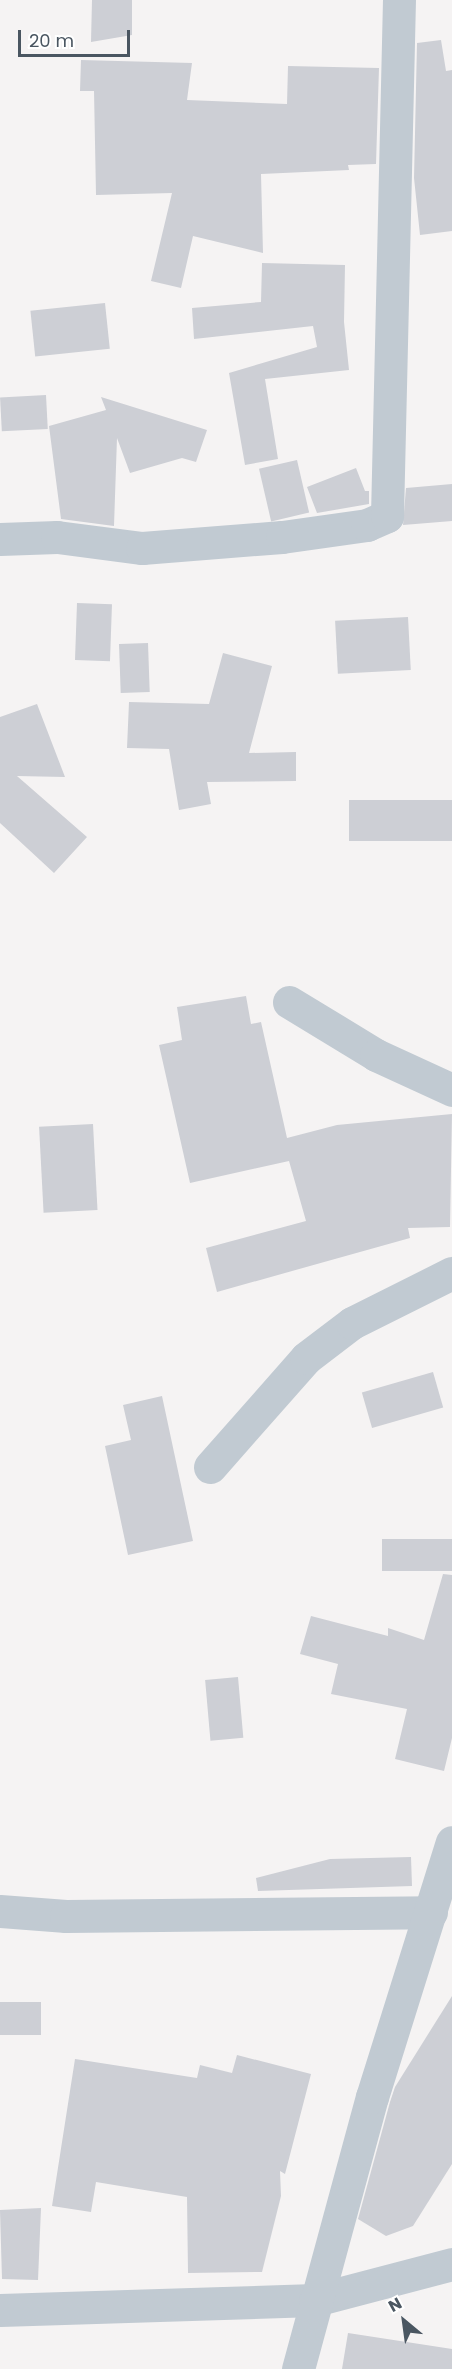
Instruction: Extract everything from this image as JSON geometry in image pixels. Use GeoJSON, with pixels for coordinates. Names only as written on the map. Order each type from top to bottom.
{"type":"FeatureCollection","features":[{"type":"Feature","properties":{"kind":"street"},"geometry":{"type":"LineString","coordinates":[[0,539],[57,537],[142,548],[282,537],[367,525],[387,516],[399,0]]}},
{"type":"Feature","properties":{"kind":"street"},"geometry":{"type":"LineString","coordinates":[[290,1002],[376,1055],[452,1090]]}},
{"type":"Feature","properties":{"kind":"street"},"geometry":{"type":"LineString","coordinates":[[210,1467],[306,1358],[352,1323],[452,1273]]}},
{"type":"Feature","properties":{"kind":"street"},"geometry":{"type":"LineString","coordinates":[[298,2369],[372,2097],[452,1842]]}},
{"type":"Feature","properties":{"kind":"street"},"geometry":{"type":"LineString","coordinates":[[0,1911],[66,1916],[431,1912]]}},
{"type":"Feature","properties":{"kind":"street"},"geometry":{"type":"LineString","coordinates":[[0,2310],[315,2300],[452,2264]]}},
{"type":"Feature","properties":{"kind":"building"},"geometry":{"type":"Polygon","coordinates":[[[92,0],[132,0],[132,35],[91,42],[92,0]]]}},
{"type":"Feature","properties":{"kind":"building"},"geometry":{"type":"Polygon","coordinates":[[[441,40],[446,71],[452,70],[452,231],[420,235],[414,178],[417,43],[441,40]]]}},
{"type":"Feature","properties":{"kind":"building"},"geometry":{"type":"Polygon","coordinates":[[[81,60],[192,63],[187,100],[287,104],[288,66],[379,68],[376,164],[348,165],[349,170],[261,174],[263,253],[193,236],[181,288],[151,281],[172,193],[96,195],[94,91],[80,91],[81,60]]]}},
{"type":"Feature","properties":{"kind":"building"},"geometry":{"type":"Polygon","coordinates":[[[262,263],[345,265],[344,322],[349,370],[265,379],[278,459],[245,465],[229,373],[317,347],[313,326],[194,339],[192,308],[261,302],[262,263]]]}},
{"type":"Feature","properties":{"kind":"building"},"geometry":{"type":"Polygon","coordinates":[[[105,303],[110,349],[35,357],[30,311],[105,303]]]}},
{"type":"Feature","properties":{"kind":"building"},"geometry":{"type":"Polygon","coordinates":[[[46,395],[48,429],[2,431],[0,397],[46,395]]]}},
{"type":"Feature","properties":{"kind":"building"},"geometry":{"type":"Polygon","coordinates":[[[101,397],[207,430],[196,462],[182,458],[130,473],[117,438],[114,526],[61,519],[49,426],[106,410],[101,397]]]}},
{"type":"Feature","properties":{"kind":"building"},"geometry":{"type":"Polygon","coordinates":[[[297,460],[309,513],[271,521],[259,469],[297,460]]]}},
{"type":"Feature","properties":{"kind":"building"},"geometry":{"type":"Polygon","coordinates":[[[356,468],[365,491],[369,491],[369,504],[317,513],[307,487],[356,468]]]}},
{"type":"Feature","properties":{"kind":"building"},"geometry":{"type":"Polygon","coordinates":[[[452,484],[452,521],[403,525],[406,488],[452,484]]]}},
{"type":"Feature","properties":{"kind":"building"},"geometry":{"type":"Polygon","coordinates":[[[77,603],[112,604],[110,661],[75,660],[77,603]]]}},
{"type":"Feature","properties":{"kind":"building"},"geometry":{"type":"Polygon","coordinates":[[[408,617],[411,670],[338,674],[335,621],[408,617]]]}},
{"type":"Feature","properties":{"kind":"building"},"geometry":{"type":"Polygon","coordinates":[[[148,643],[150,692],[121,693],[119,644],[148,643]]]}},
{"type":"Feature","properties":{"kind":"building"},"geometry":{"type":"Polygon","coordinates":[[[223,653],[272,666],[249,753],[296,752],[296,781],[207,782],[211,804],[179,810],[169,749],[127,748],[129,702],[209,704],[223,653]]]}},
{"type":"Feature","properties":{"kind":"building"},"geometry":{"type":"Polygon","coordinates":[[[37,704],[65,777],[17,776],[87,837],[54,873],[0,823],[0,717],[37,704]]]}},
{"type":"Feature","properties":{"kind":"building"},"geometry":{"type":"Polygon","coordinates":[[[349,800],[452,800],[452,841],[349,841],[349,800]]]}},
{"type":"Feature","properties":{"kind":"building"},"geometry":{"type":"Polygon","coordinates":[[[246,996],[251,1024],[261,1022],[287,1138],[337,1125],[452,1114],[450,1227],[408,1228],[410,1238],[217,1292],[206,1248],[306,1221],[289,1161],[190,1183],[159,1045],[182,1040],[177,1007],[246,996]]]}},
{"type":"Feature","properties":{"kind":"building"},"geometry":{"type":"Polygon","coordinates":[[[93,1124],[98,1210],[44,1213],[39,1127],[93,1124]]]}},
{"type":"Feature","properties":{"kind":"building"},"geometry":{"type":"Polygon","coordinates":[[[433,1372],[443,1408],[372,1428],[362,1392],[433,1372]]]}},
{"type":"Feature","properties":{"kind":"building"},"geometry":{"type":"Polygon","coordinates":[[[162,1396],[193,1541],[128,1555],[105,1446],[131,1440],[123,1405],[162,1396]]]}},
{"type":"Feature","properties":{"kind":"building"},"geometry":{"type":"Polygon","coordinates":[[[382,1539],[452,1539],[452,1571],[382,1571],[382,1539]]]}},
{"type":"Feature","properties":{"kind":"building"},"geometry":{"type":"Polygon","coordinates":[[[443,1574],[452,1575],[452,1738],[444,1771],[395,1759],[407,1709],[331,1694],[338,1664],[300,1654],[311,1616],[388,1636],[388,1628],[424,1640],[443,1574]]]}},
{"type":"Feature","properties":{"kind":"building"},"geometry":{"type":"Polygon","coordinates":[[[238,1677],[243,1738],[210,1741],[205,1680],[238,1677]]]}},
{"type":"Feature","properties":{"kind":"building"},"geometry":{"type":"Polygon","coordinates":[[[411,1857],[412,1886],[258,1891],[256,1878],[330,1859],[411,1857]]]}},
{"type":"Feature","properties":{"kind":"building"},"geometry":{"type":"Polygon","coordinates":[[[452,1996],[452,2164],[413,2226],[386,2236],[358,2219],[390,2102],[395,2087],[452,1996]]]}},
{"type":"Feature","properties":{"kind":"building"},"geometry":{"type":"Polygon","coordinates":[[[0,2002],[41,2002],[41,2035],[0,2035],[0,2002]]]}},
{"type":"Feature","properties":{"kind":"building"},"geometry":{"type":"Polygon","coordinates":[[[237,2055],[311,2074],[285,2174],[280,2171],[281,2196],[262,2272],[188,2273],[187,2197],[96,2182],[91,2212],[52,2206],[75,2059],[197,2078],[200,2065],[232,2073],[237,2055]]]}},
{"type":"Feature","properties":{"kind":"building"},"geometry":{"type":"Polygon","coordinates":[[[41,2208],[38,2280],[2,2279],[0,2210],[41,2208]]]}},
{"type":"Feature","properties":{"kind":"building"},"geometry":{"type":"Polygon","coordinates":[[[348,2333],[452,2349],[452,2369],[342,2369],[348,2333]]]}}]}
